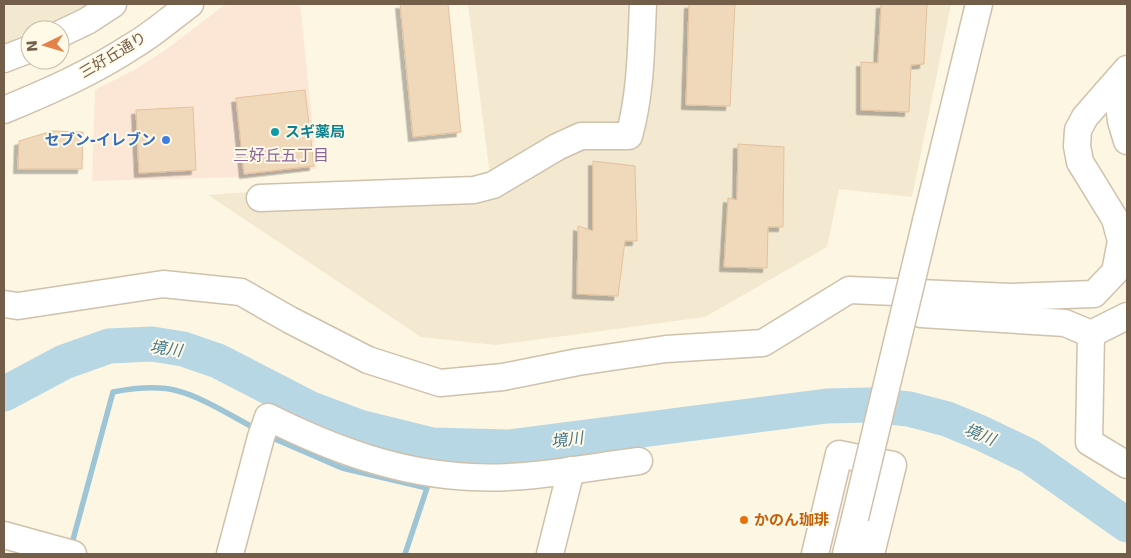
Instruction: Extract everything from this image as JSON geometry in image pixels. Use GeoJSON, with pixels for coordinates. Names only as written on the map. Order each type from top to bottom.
{"type":"FeatureCollection","features":[{"type":"Feature","properties":{"kind":"street"},"geometry":{"type":"LineString","coordinates":[[70,29],[87,21],[113,4]]}},
{"type":"Feature","properties":{"kind":"street","name":"三好丘通り"},"geometry":{"type":"LineString","coordinates":[[4,110],[97,68],[133,46],[190,4]]}},
{"type":"Feature","properties":{"kind":"street"},"geometry":{"type":"LineString","coordinates":[[260,198],[474,190],[493,185],[557,147],[581,136],[629,136],[636,112],[640,77],[643,4]]}},
{"type":"Feature","properties":{"kind":"street"},"geometry":{"type":"LineString","coordinates":[[846,554],[979,4]]}},
{"type":"Feature","properties":{"kind":"street"},"geometry":{"type":"LineString","coordinates":[[4,59],[20,53]]}},
{"type":"Feature","properties":{"kind":"street"},"geometry":{"type":"LineString","coordinates":[[1127,69],[1118,98],[1121,121],[1127,141]]}},
{"type":"Feature","properties":{"kind":"street"},"geometry":{"type":"LineString","coordinates":[[4,304],[18,306],[163,284],[240,292],[368,360],[440,383],[503,377],[578,362],[666,349],[763,343],[849,290],[1011,296],[1094,294],[1115,272],[1121,241],[1115,219],[1080,162],[1077,146],[1078,130],[1085,116],[1118,98]]}},
{"type":"Feature","properties":{"kind":"street"},"geometry":{"type":"LineString","coordinates":[[921,314],[1065,323],[1091,334],[1127,316]]}},
{"type":"Feature","properties":{"kind":"street"},"geometry":{"type":"LineString","coordinates":[[1091,334],[1089,442],[1127,465]]}},
{"type":"Feature","properties":{"kind":"street"},"geometry":{"type":"LineString","coordinates":[[230,554],[268,417],[340,450],[413,470],[473,478],[524,476],[639,461]]}},
{"type":"Feature","properties":{"kind":"street"},"geometry":{"type":"LineString","coordinates":[[815,554],[839,454],[893,465],[871,554]]}},
{"type":"Feature","properties":{"kind":"street"},"geometry":{"type":"LineString","coordinates":[[550,554],[571,470]]}},
{"type":"Feature","properties":{"kind":"street"},"geometry":{"type":"LineString","coordinates":[[4,535],[73,554]]}},
{"type":"Feature","properties":{"kind":"shaded area"},"geometry":{"type":"Polygon","coordinates":[[[4,4],[88,4],[57,20],[20,20],[20,39],[4,47],[4,4]]]}},
{"type":"Feature","properties":{"kind":"shaded area"},"geometry":{"type":"Polygon","coordinates":[[[226,4],[300,4],[317,169],[242,177],[92,181],[95,90],[136,69],[168,48],[226,4]]]}},
{"type":"Feature","properties":{"kind":"shaded area"},"geometry":{"type":"Polygon","coordinates":[[[468,4],[951,4],[912,197],[839,189],[827,247],[705,317],[496,345],[421,337],[208,195],[490,175],[468,4]]]}},
{"type":"Feature","properties":{"kind":"building"},"geometry":{"type":"Polygon","coordinates":[[[400,4],[448,4],[461,132],[413,137],[400,4]]]}},
{"type":"Feature","properties":{"kind":"building"},"geometry":{"type":"Polygon","coordinates":[[[689,4],[735,4],[730,106],[686,105],[689,4]]]}},
{"type":"Feature","properties":{"kind":"building"},"geometry":{"type":"Polygon","coordinates":[[[881,4],[927,4],[924,64],[911,65],[909,112],[861,110],[861,62],[878,63],[881,4]]]}},
{"type":"Feature","properties":{"kind":"building","name":"スギ薬局"},"geometry":{"type":"Polygon","coordinates":[[[305,90],[314,166],[244,174],[236,98],[305,90]]]}},
{"type":"Feature","properties":{"kind":"building","name":"セブン-イレブン"},"geometry":{"type":"Polygon","coordinates":[[[193,107],[196,170],[139,173],[136,110],[193,107]]]}},
{"type":"Feature","properties":{"kind":"building"},"geometry":{"type":"Polygon","coordinates":[[[52,131],[83,132],[82,169],[18,169],[19,141],[52,131]]]}},
{"type":"Feature","properties":{"kind":"building"},"geometry":{"type":"Polygon","coordinates":[[[738,144],[784,147],[783,227],[768,227],[767,268],[724,267],[728,198],[737,200],[738,144]]]}},
{"type":"Feature","properties":{"kind":"building"},"geometry":{"type":"Polygon","coordinates":[[[593,161],[635,166],[637,241],[625,241],[618,296],[577,294],[578,226],[593,231],[593,161]]]}},
{"type":"Feature","properties":{"kind":"waterway","name":"境川"},"geometry":{"type":"LineString","coordinates":[[4,394],[64,362],[109,346],[152,344],[183,349],[218,361],[311,409],[359,427],[432,445],[510,447],[827,406],[869,405],[909,409],[947,419],[1029,456],[1127,525]]}},
{"type":"Feature","properties":{"kind":"waterway"},"geometry":{"type":"LineString","coordinates":[[71,547],[113,392],[146,388],[178,391],[208,403],[258,430]]}},
{"type":"Feature","properties":{"kind":"waterway"},"geometry":{"type":"LineString","coordinates":[[268,436],[342,468],[427,488],[405,554]]}},
{"type":"Feature","properties":{"kind":"place","name":"スギ薬局"},"geometry":{"type":"Point","coordinates":[275,132]}},
{"type":"Feature","properties":{"kind":"place","name":"セブン-イレブン"},"geometry":{"type":"Point","coordinates":[166,140]}},
{"type":"Feature","properties":{"kind":"place","name":"かのん珈琲"},"geometry":{"type":"Point","coordinates":[744,520]}},
{"type":"Feature","properties":{"kind":"district","name":"三好丘五丁目"},"geometry":{"type":"Point","coordinates":[281,155]}}]}
